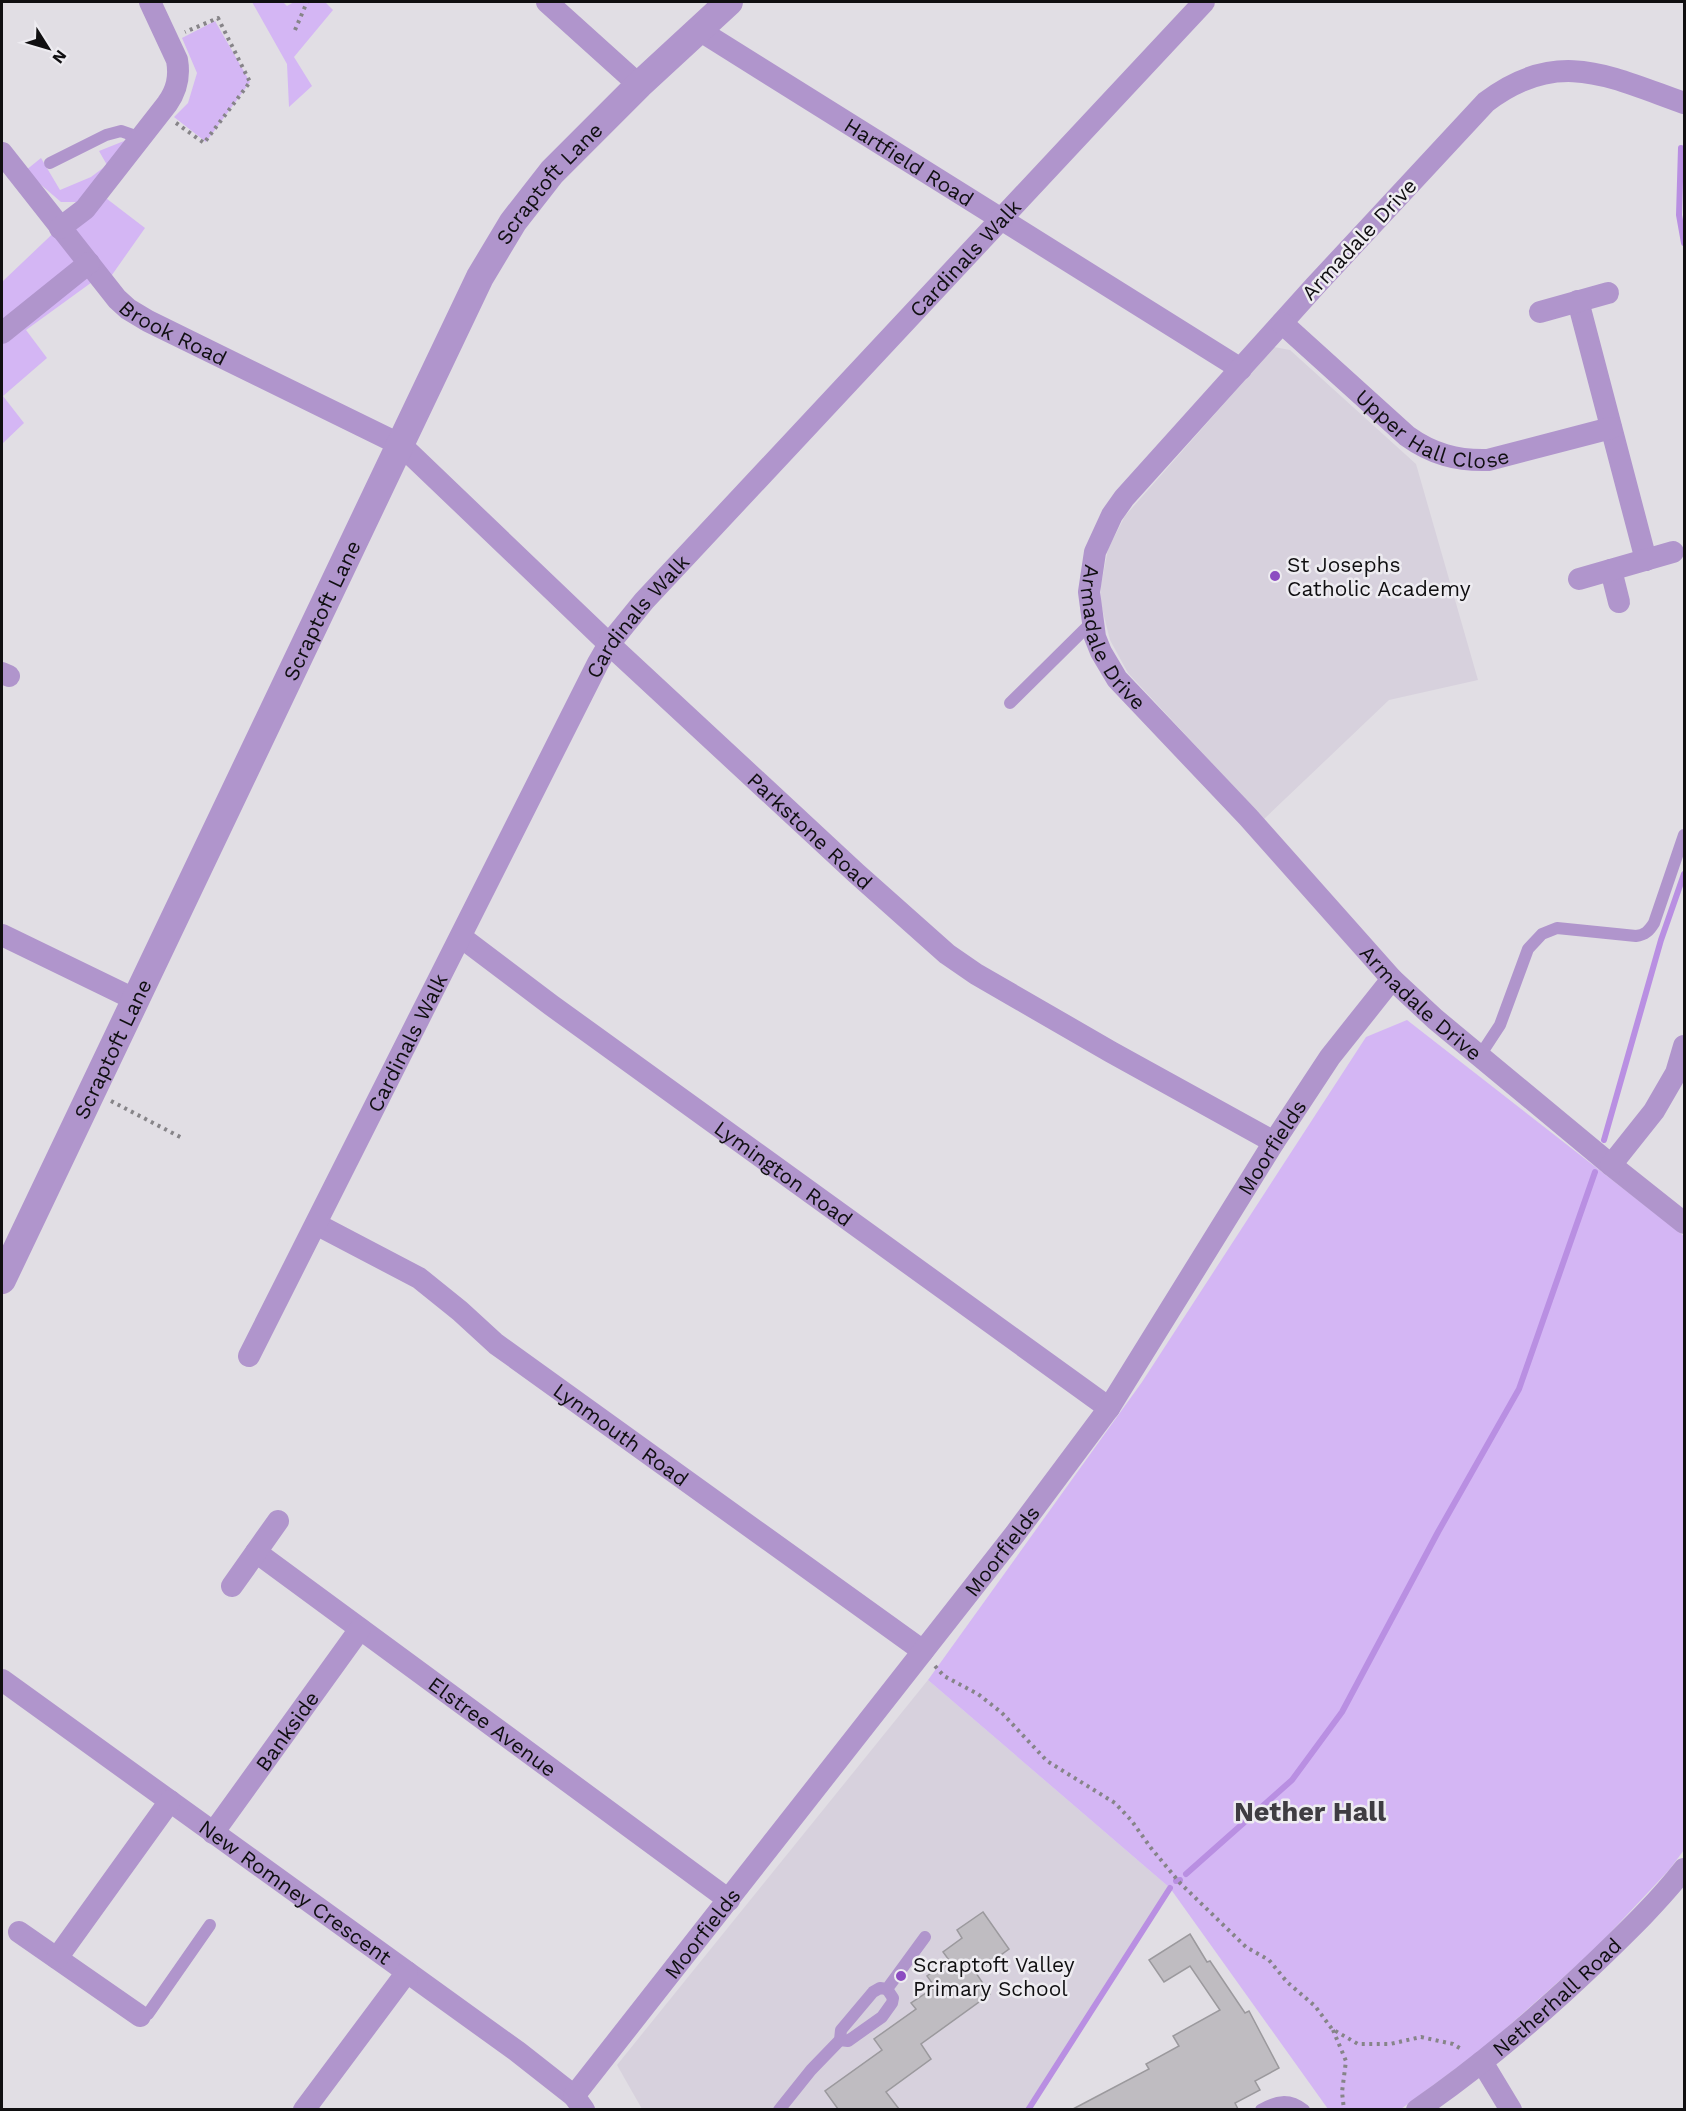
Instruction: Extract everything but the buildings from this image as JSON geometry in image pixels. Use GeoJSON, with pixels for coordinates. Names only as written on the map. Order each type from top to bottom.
{"type":"FeatureCollection","features":[{"type":"Feature","properties":{"kind":"street"},"geometry":{"type":"LineString","coordinates":[[60,228],[85,209],[172,97],[178,81],[177,60],[150,2]]}},
{"type":"Feature","properties":{"kind":"street"},"geometry":{"type":"LineString","coordinates":[[547,2],[639,85]]}},
{"type":"Feature","properties":{"kind":"street","name":"Scraptoft Lane"},"geometry":{"type":"LineString","coordinates":[[2,1280],[480,277],[513,222],[552,172],[639,85],[729,2]]}},
{"type":"Feature","properties":{"kind":"street","name":"Cardinals Walk"},"geometry":{"type":"LineString","coordinates":[[249,1356],[568,720],[609,644],[644,601],[1204,2]]}},
{"type":"Feature","properties":{"kind":"street","name":"Hartfield Road"},"geometry":{"type":"LineString","coordinates":[[699,30],[1241,369]]}},
{"type":"Feature","properties":{"kind":"street","name":"Armadale Drive"},"geometry":{"type":"LineString","coordinates":[[1684,103],[1599,73],[1584,71],[1555,71],[1536,75],[1501,90],[1473,115],[1124,498],[1112,514],[1095,552],[1090,572],[1089,592],[1095,637],[1104,659],[1126,692],[1248,817],[1392,979],[1479,1057],[1684,1223]]}},
{"type":"Feature","properties":{"kind":"street","name":"Brook Road"},"geometry":{"type":"LineString","coordinates":[[2,153],[117,299],[138,316],[401,444]]}},
{"type":"Feature","properties":{"kind":"street"},"geometry":{"type":"LineString","coordinates":[[2,333],[89,263]]}},
{"type":"Feature","properties":{"kind":"street"},"geometry":{"type":"LineString","coordinates":[[1540,312],[1608,293]]}},
{"type":"Feature","properties":{"kind":"street"},"geometry":{"type":"LineString","coordinates":[[1578,301],[1646,560]]}},
{"type":"Feature","properties":{"kind":"street","name":"Upper Hall Close"},"geometry":{"type":"LineString","coordinates":[[1282,323],[1407,436],[1443,456],[1464,460],[1488,460],[1611,428]]}},
{"type":"Feature","properties":{"kind":"street","name":"Parkstone Road"},"geometry":{"type":"LineString","coordinates":[[401,444],[609,644],[848,866],[947,954],[976,974],[1102,1047],[1274,1142]]}},
{"type":"Feature","properties":{"kind":"street"},"geometry":{"type":"LineString","coordinates":[[1579,579],[1673,552]]}},
{"type":"Feature","properties":{"kind":"street"},"geometry":{"type":"LineString","coordinates":[[1611,570],[1619,602]]}},
{"type":"Feature","properties":{"kind":"street"},"geometry":{"type":"LineString","coordinates":[[2,935],[136,1000]]}},
{"type":"Feature","properties":{"kind":"street","name":"Lymington Road"},"geometry":{"type":"LineString","coordinates":[[461,937],[551,1005],[1109,1408]]}},
{"type":"Feature","properties":{"kind":"street","name":"Moorfields"},"geometry":{"type":"LineString","coordinates":[[579,2103],[729,1900],[1015,1534],[1109,1408],[1274,1142],[1330,1057],[1392,979]]}},
{"type":"Feature","properties":{"kind":"street"},"geometry":{"type":"LineString","coordinates":[[1611,1165],[1654,1111],[1676,1072],[1684,1046]]}},
{"type":"Feature","properties":{"kind":"street","name":"Lynmouth Road"},"geometry":{"type":"LineString","coordinates":[[316,1224],[419,1278],[496,1344],[923,1651]]}},
{"type":"Feature","properties":{"kind":"street"},"geometry":{"type":"LineString","coordinates":[[232,1586],[278,1521]]}},
{"type":"Feature","properties":{"kind":"street","name":"Elstree Avenue"},"geometry":{"type":"LineString","coordinates":[[256,1552],[729,1900]]}},
{"type":"Feature","properties":{"kind":"street","name":"Bankside"},"geometry":{"type":"LineString","coordinates":[[213,1833],[360,1629]]}},
{"type":"Feature","properties":{"kind":"street","name":"New Romney Crescent"},"geometry":{"type":"LineString","coordinates":[[2,1680],[518,2052],[579,2103]]}},
{"type":"Feature","properties":{"kind":"street"},"geometry":{"type":"LineString","coordinates":[[57,1958],[170,1801]]}},
{"type":"Feature","properties":{"kind":"street","name":"Netherhall Road"},"geometry":{"type":"LineString","coordinates":[[1417,2109],[1482,2062],[1565,1991],[1619,1940],[1684,1869]]}},
{"type":"Feature","properties":{"kind":"street"},"geometry":{"type":"LineString","coordinates":[[19,1932],[140,2016]]}},
{"type":"Feature","properties":{"kind":"street"},"geometry":{"type":"LineString","coordinates":[[304,2109],[407,1972]]}},
{"type":"Feature","properties":{"kind":"street"},"geometry":{"type":"LineString","coordinates":[[1482,2062],[1511,2109]]}},
{"type":"Feature","properties":{"kind":"lane"},"geometry":{"type":"LineString","coordinates":[[51,163],[106,135],[121,131],[141,138]]}},
{"type":"Feature","properties":{"kind":"lane"},"geometry":{"type":"LineString","coordinates":[[1010,703],[1092,622]]}},
{"type":"Feature","properties":{"kind":"lane"},"geometry":{"type":"LineString","coordinates":[[1479,1057],[1500,1025],[1528,949],[1542,934],[1557,928],[1636,936],[1644,935],[1649,930],[1654,923],[1684,835]]}},
{"type":"Feature","properties":{"kind":"lane"},"geometry":{"type":"LineString","coordinates":[[140,2016],[148,2014],[210,1925]]}},
{"type":"Feature","properties":{"kind":"lane"},"geometry":{"type":"LineString","coordinates":[[887,1989],[925,1937]]}},
{"type":"Feature","properties":{"kind":"lane"},"geometry":{"type":"LineString","coordinates":[[779,2109],[811,2070],[840,2040],[842,2030],[873,1992],[887,1989]]}},
{"type":"Feature","properties":{"kind":"lane"},"geometry":{"type":"LineString","coordinates":[[840,2040],[848,2041],[882,2017],[892,2003],[887,1989]]}},
{"type":"Feature","properties":{"kind":"lane"},"geometry":{"type":"LineString","coordinates":[[1261,2109],[1276,2101],[1298,2105],[1304,2109]]}},
{"type":"Feature","properties":{"kind":"path"},"geometry":{"type":"LineString","coordinates":[[295,30],[307,2]]}},
{"type":"Feature","properties":{"kind":"path"},"geometry":{"type":"LineString","coordinates":[[161,112],[204,143],[249,82],[218,18],[167,39]]}},
{"type":"Feature","properties":{"kind":"path"},"geometry":{"type":"LineString","coordinates":[[92,1091],[184,1139]]}},
{"type":"Feature","properties":{"kind":"path"},"geometry":{"type":"LineString","coordinates":[[923,1651],[944,1676],[978,1694],[1002,1713],[1047,1761],[1115,1803],[1180,1883],[1246,1947],[1269,1960],[1287,1982],[1315,2006],[1332,2029],[1346,2061],[1342,2092],[1344,2109]]}},
{"type":"Feature","properties":{"kind":"path"},"geometry":{"type":"LineString","coordinates":[[1332,2029],[1358,2044],[1390,2044],[1421,2037],[1453,2044],[1482,2062]]}},
{"type":"Feature","properties":{"kind":"shaded area"},"geometry":{"type":"Polygon","coordinates":[[[252,2],[283,2],[287,6],[294,2],[325,2],[333,10],[294,57],[312,86],[289,107],[287,64],[252,2]]]}},
{"type":"Feature","properties":{"kind":"shaded area"},"geometry":{"type":"Polygon","coordinates":[[[215,21],[250,82],[206,142],[174,117],[188,103],[197,73],[182,38],[215,21]]]}},
{"type":"Feature","properties":{"kind":"shaded area"},"geometry":{"type":"Polygon","coordinates":[[[124,141],[98,192],[145,228],[107,282],[99,277],[26,330],[47,358],[3,396],[24,423],[2,444],[2,282],[86,202],[61,202],[25,171],[41,158],[60,190],[91,177],[107,165],[99,151],[124,141]]]}},
{"type":"Feature","properties":{"kind":"shaded area","name":"St Josephs Catholic Academy"},"geometry":{"type":"Polygon","coordinates":[[[1274,347],[1290,350],[1416,464],[1478,680],[1389,700],[1264,819],[1128,673],[1110,640],[1101,604],[1101,585],[1108,549],[1125,516],[1274,347]]]}},
{"type":"Feature","properties":{"kind":"shaded area"},"geometry":{"type":"Polygon","coordinates":[[[1407,1020],[1684,1236],[1684,1850],[1669,1870],[1594,1950],[1486,2046],[1401,2109],[1328,2109],[1170,1888],[928,1680],[1142,1382],[1366,1037],[1407,1020]]]}},
{"type":"Feature","properties":{"kind":"shaded area","name":"Scraptoft Valley Primary School"},"geometry":{"type":"Polygon","coordinates":[[[928,1680],[1170,1888],[1027,2109],[642,2109],[617,2065],[928,1680]]]}},
{"type":"Feature","properties":{"kind":"waterway"},"geometry":{"type":"LineString","coordinates":[[1681,148],[1679,215],[1684,243]]}},
{"type":"Feature","properties":{"kind":"waterway"},"geometry":{"type":"LineString","coordinates":[[1604,1140],[1661,940],[1684,874]]}},
{"type":"Feature","properties":{"kind":"waterway"},"geometry":{"type":"LineString","coordinates":[[1186,1874],[1292,1780],[1342,1712],[1438,1532],[1519,1389],[1595,1172]]}},
{"type":"Feature","properties":{"kind":"waterway"},"geometry":{"type":"LineString","coordinates":[[1176,1881],[1180,1880]]}},
{"type":"Feature","properties":{"kind":"waterway"},"geometry":{"type":"LineString","coordinates":[[1028,2110],[1170,1888]]}},
{"type":"Feature","properties":{"kind":"place","name":"St Josephs Catholic Academy"},"geometry":{"type":"Point","coordinates":[1275,576]}},
{"type":"Feature","properties":{"kind":"place","name":"Scraptoft Valley Primary School"},"geometry":{"type":"Point","coordinates":[901,1976]}},
{"type":"Feature","properties":{"kind":"district","name":"Nether Hall"},"geometry":{"type":"Point","coordinates":[1310,1812]}}]}
